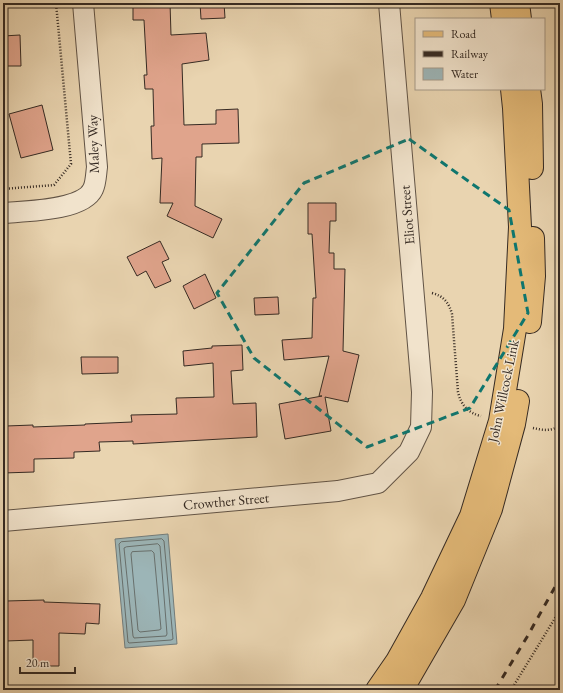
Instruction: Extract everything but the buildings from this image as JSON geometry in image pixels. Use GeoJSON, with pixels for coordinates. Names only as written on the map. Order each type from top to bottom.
{"type":"FeatureCollection","features":[{"type":"Feature","properties":{"kind":"main road"},"geometry":{"type":"LineString","coordinates":[[500,3],[503,18]]}},
{"type":"Feature","properties":{"kind":"main road"},"geometry":{"type":"LineString","coordinates":[[518,3],[520,18]]}},
{"type":"Feature","properties":{"kind":"main road","name":"John Willcock Link"},"geometry":{"type":"LineString","coordinates":[[377,690],[397,661],[432,598],[471,516],[500,421],[515,329],[520,227],[512,90]]}},
{"type":"Feature","properties":{"kind":"main road","name":"John Willcock Link"},"geometry":{"type":"LineString","coordinates":[[402,690],[454,600],[491,509],[514,424],[528,342],[534,276],[531,104],[529,90]]}},
{"type":"Feature","properties":{"kind":"street","name":"Maley Way"},"geometry":{"type":"LineString","coordinates":[[3,213],[62,208],[82,201],[93,189],[97,167],[83,3]]}},
{"type":"Feature","properties":{"kind":"street","name":"Eliot Street"},"geometry":{"type":"LineString","coordinates":[[389,3],[422,392],[421,428]]}},
{"type":"Feature","properties":{"kind":"street","name":"Crowther Street"},"geometry":{"type":"LineString","coordinates":[[3,521],[330,492],[378,483],[409,452],[421,428]]}},
{"type":"Feature","properties":{"kind":"path"},"geometry":{"type":"LineString","coordinates":[[3,189],[54,185],[71,164],[56,3]]}},
{"type":"Feature","properties":{"kind":"path"},"geometry":{"type":"LineString","coordinates":[[432,297],[432,292],[443,298],[449,305],[452,314],[460,401],[467,410],[474,415],[488,418]]}},
{"type":"Feature","properties":{"kind":"path"},"geometry":{"type":"LineString","coordinates":[[527,427],[545,430],[557,428],[560,425]]}},
{"type":"Feature","properties":{"kind":"path"},"geometry":{"type":"LineString","coordinates":[[511,690],[560,610]]}},
{"type":"Feature","properties":{"kind":"highlighted area"},"geometry":{"type":"Polygon","coordinates":[[[409,139],[509,210],[528,313],[470,408],[367,447],[254,358],[217,293],[304,183],[409,139]]]}},
{"type":"Feature","properties":{"kind":"water"},"geometry":{"type":"Polygon","coordinates":[[[168,534],[177,644],[125,648],[115,539],[168,534]]]}},
{"type":"Feature","properties":{"kind":"railway"},"geometry":{"type":"LineString","coordinates":[[495,690],[560,578]]}}]}
